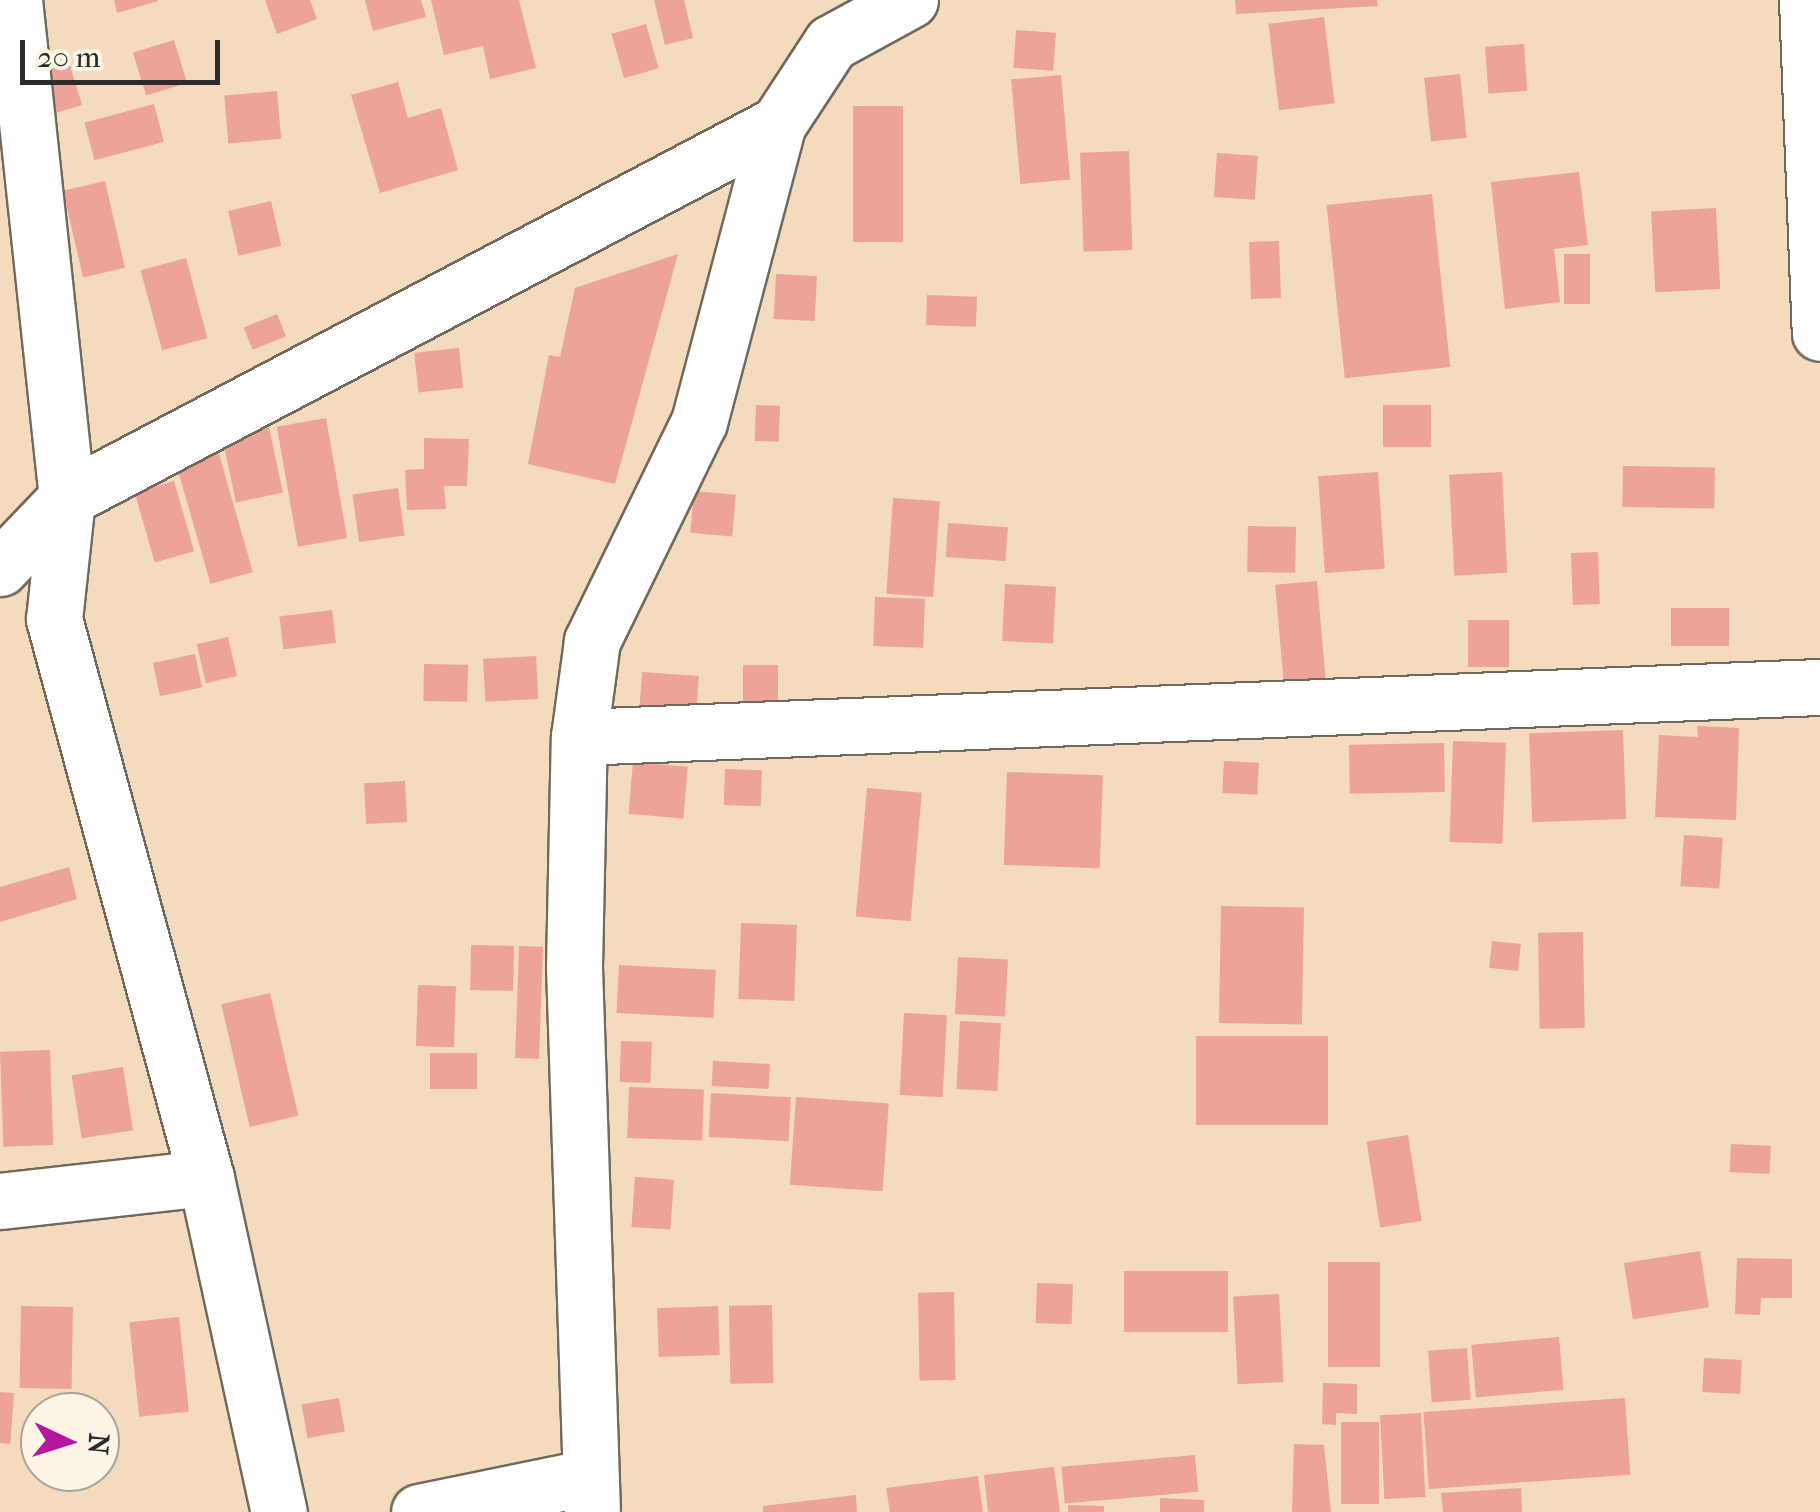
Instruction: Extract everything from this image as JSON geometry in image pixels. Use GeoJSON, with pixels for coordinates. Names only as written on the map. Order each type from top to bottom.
{"type":"FeatureCollection","features":[{"type":"Feature","properties":{"kind":"street"},"geometry":{"type":"LineString","coordinates":[[419,1512],[591,1494],[574,967],[579,737],[592,641],[698,422],[778,124],[830,43],[910,0]]}},
{"type":"Feature","properties":{"kind":"street"},"geometry":{"type":"LineString","coordinates":[[1807,0],[1820,333]]}},
{"type":"Feature","properties":{"kind":"street"},"geometry":{"type":"LineString","coordinates":[[10,8],[66,498],[54,619],[206,1178],[279,1512]]}},
{"type":"Feature","properties":{"kind":"street"},"geometry":{"type":"LineString","coordinates":[[0,568],[66,498],[778,124]]}},
{"type":"Feature","properties":{"kind":"street"},"geometry":{"type":"LineString","coordinates":[[579,737],[1820,687]]}},
{"type":"Feature","properties":{"kind":"street"},"geometry":{"type":"LineString","coordinates":[[0,1201],[206,1178]]}},
{"type":"Feature","properties":{"kind":"building"},"geometry":{"type":"Polygon","coordinates":[[[114,0],[158,0],[158,1],[117,13],[114,0]]]}},
{"type":"Feature","properties":{"kind":"building"},"geometry":{"type":"Polygon","coordinates":[[[265,0],[310,0],[317,19],[277,34],[265,0]]]}},
{"type":"Feature","properties":{"kind":"building"},"geometry":{"type":"Polygon","coordinates":[[[365,0],[421,0],[426,17],[373,31],[365,0]]]}},
{"type":"Feature","properties":{"kind":"building"},"geometry":{"type":"Polygon","coordinates":[[[431,0],[519,0],[536,68],[490,79],[483,46],[444,55],[431,0]]]}},
{"type":"Feature","properties":{"kind":"building"},"geometry":{"type":"Polygon","coordinates":[[[654,0],[684,0],[693,38],[665,45],[654,0]]]}},
{"type":"Feature","properties":{"kind":"building"},"geometry":{"type":"Polygon","coordinates":[[[1235,0],[1377,0],[1378,6],[1236,14],[1235,0]]]}},
{"type":"Feature","properties":{"kind":"building"},"geometry":{"type":"Polygon","coordinates":[[[1324,17],[1335,103],[1279,110],[1268,24],[1324,17]]]}},
{"type":"Feature","properties":{"kind":"building"},"geometry":{"type":"Polygon","coordinates":[[[646,24],[659,68],[624,78],[611,34],[646,24]]]}},
{"type":"Feature","properties":{"kind":"building"},"geometry":{"type":"Polygon","coordinates":[[[1016,30],[1056,33],[1053,71],[1013,68],[1016,30]]]}},
{"type":"Feature","properties":{"kind":"building"},"geometry":{"type":"Polygon","coordinates":[[[174,40],[187,83],[146,96],[133,53],[174,40]]]}},
{"type":"Feature","properties":{"kind":"building"},"geometry":{"type":"Polygon","coordinates":[[[1524,44],[1527,91],[1488,94],[1485,47],[1524,44]]]}},
{"type":"Feature","properties":{"kind":"building"},"geometry":{"type":"Polygon","coordinates":[[[68,59],[82,105],[54,113],[40,67],[68,59]]]}},
{"type":"Feature","properties":{"kind":"building"},"geometry":{"type":"Polygon","coordinates":[[[1460,74],[1467,138],[1431,141],[1424,78],[1460,74]]]}},
{"type":"Feature","properties":{"kind":"building"},"geometry":{"type":"Polygon","coordinates":[[[1061,75],[1070,180],[1020,184],[1011,79],[1061,75]]]}},
{"type":"Feature","properties":{"kind":"building"},"geometry":{"type":"Polygon","coordinates":[[[398,82],[408,118],[441,108],[458,170],[380,193],[351,95],[398,82]]]}},
{"type":"Feature","properties":{"kind":"building"},"geometry":{"type":"Polygon","coordinates":[[[277,91],[281,139],[228,143],[224,96],[277,91]]]}},
{"type":"Feature","properties":{"kind":"building"},"geometry":{"type":"Polygon","coordinates":[[[154,104],[164,142],[95,160],[84,123],[154,104]]]}},
{"type":"Feature","properties":{"kind":"building"},"geometry":{"type":"Polygon","coordinates":[[[853,106],[903,106],[903,242],[853,242],[853,106]]]}},
{"type":"Feature","properties":{"kind":"building"},"geometry":{"type":"Polygon","coordinates":[[[1129,151],[1132,250],[1083,252],[1080,153],[1129,151]]]}},
{"type":"Feature","properties":{"kind":"building"},"geometry":{"type":"Polygon","coordinates":[[[1217,153],[1258,156],[1255,200],[1214,197],[1217,153]]]}},
{"type":"Feature","properties":{"kind":"building"},"geometry":{"type":"Polygon","coordinates":[[[1579,172],[1588,245],[1554,249],[1560,302],[1505,309],[1491,182],[1579,172]]]}},
{"type":"Feature","properties":{"kind":"building"},"geometry":{"type":"Polygon","coordinates":[[[105,181],[125,268],[83,277],[63,191],[105,181]]]}},
{"type":"Feature","properties":{"kind":"building"},"geometry":{"type":"Polygon","coordinates":[[[1432,194],[1450,367],[1345,378],[1327,205],[1432,194]]]}},
{"type":"Feature","properties":{"kind":"building"},"geometry":{"type":"Polygon","coordinates":[[[271,201],[281,246],[238,256],[228,211],[271,201]]]}},
{"type":"Feature","properties":{"kind":"building"},"geometry":{"type":"Polygon","coordinates":[[[1716,208],[1720,289],[1655,292],[1651,211],[1716,208]]]}},
{"type":"Feature","properties":{"kind":"building"},"geometry":{"type":"Polygon","coordinates":[[[1279,241],[1281,298],[1251,299],[1249,242],[1279,241]]]}},
{"type":"Feature","properties":{"kind":"building"},"geometry":{"type":"Polygon","coordinates":[[[678,254],[615,484],[528,464],[549,355],[560,357],[575,288],[678,254]]]}},
{"type":"Feature","properties":{"kind":"building"},"geometry":{"type":"Polygon","coordinates":[[[1564,254],[1590,254],[1590,304],[1564,304],[1564,254]]]}},
{"type":"Feature","properties":{"kind":"building"},"geometry":{"type":"Polygon","coordinates":[[[186,258],[207,338],[162,350],[141,270],[186,258]]]}},
{"type":"Feature","properties":{"kind":"building"},"geometry":{"type":"Polygon","coordinates":[[[776,274],[817,276],[815,321],[774,319],[776,274]]]}},
{"type":"Feature","properties":{"kind":"building"},"geometry":{"type":"Polygon","coordinates":[[[927,295],[977,297],[976,327],[926,325],[927,295]]]}},
{"type":"Feature","properties":{"kind":"building"},"geometry":{"type":"Polygon","coordinates":[[[277,314],[286,336],[253,350],[244,327],[277,314]]]}},
{"type":"Feature","properties":{"kind":"building"},"geometry":{"type":"Polygon","coordinates":[[[459,348],[463,388],[418,392],[414,353],[459,348]]]}},
{"type":"Feature","properties":{"kind":"building"},"geometry":{"type":"Polygon","coordinates":[[[756,405],[780,406],[779,442],[755,441],[756,405]]]}},
{"type":"Feature","properties":{"kind":"building"},"geometry":{"type":"Polygon","coordinates":[[[1383,405],[1431,405],[1431,447],[1383,447],[1383,405]]]}},
{"type":"Feature","properties":{"kind":"building"},"geometry":{"type":"Polygon","coordinates":[[[326,418],[347,538],[298,547],[277,427],[326,418]]]}},
{"type":"Feature","properties":{"kind":"building"},"geometry":{"type":"Polygon","coordinates":[[[269,427],[283,493],[236,503],[222,437],[269,427]]]}},
{"type":"Feature","properties":{"kind":"building"},"geometry":{"type":"Polygon","coordinates":[[[424,438],[469,439],[467,486],[444,486],[446,509],[407,510],[405,470],[424,469],[424,438]]]}},
{"type":"Feature","properties":{"kind":"building"},"geometry":{"type":"Polygon","coordinates":[[[217,447],[253,572],[211,584],[175,459],[217,447]]]}},
{"type":"Feature","properties":{"kind":"building"},"geometry":{"type":"Polygon","coordinates":[[[1623,466],[1715,468],[1714,509],[1622,507],[1623,466]]]}},
{"type":"Feature","properties":{"kind":"building"},"geometry":{"type":"Polygon","coordinates":[[[1378,472],[1385,569],[1325,573],[1318,476],[1378,472]]]}},
{"type":"Feature","properties":{"kind":"building"},"geometry":{"type":"Polygon","coordinates":[[[1502,472],[1507,573],[1454,576],[1449,475],[1502,472]]]}},
{"type":"Feature","properties":{"kind":"building"},"geometry":{"type":"Polygon","coordinates":[[[174,481],[194,551],[155,562],[135,492],[174,481]]]}},
{"type":"Feature","properties":{"kind":"building"},"geometry":{"type":"Polygon","coordinates":[[[398,488],[405,536],[359,542],[352,494],[398,488]]]}},
{"type":"Feature","properties":{"kind":"building"},"geometry":{"type":"Polygon","coordinates":[[[694,491],[736,495],[732,537],[690,533],[694,491]]]}},
{"type":"Feature","properties":{"kind":"building"},"geometry":{"type":"Polygon","coordinates":[[[893,498],[940,501],[933,597],[886,594],[893,498]]]}},
{"type":"Feature","properties":{"kind":"building"},"geometry":{"type":"Polygon","coordinates":[[[948,523],[1008,527],[1005,561],[946,557],[948,523]]]}},
{"type":"Feature","properties":{"kind":"building"},"geometry":{"type":"Polygon","coordinates":[[[1248,526],[1296,527],[1295,573],[1247,572],[1248,526]]]}},
{"type":"Feature","properties":{"kind":"building"},"geometry":{"type":"Polygon","coordinates":[[[1598,552],[1600,604],[1573,605],[1571,553],[1598,552]]]}},
{"type":"Feature","properties":{"kind":"building"},"geometry":{"type":"Polygon","coordinates":[[[1317,581],[1326,684],[1284,687],[1275,585],[1317,581]]]}},
{"type":"Feature","properties":{"kind":"building"},"geometry":{"type":"Polygon","coordinates":[[[1005,584],[1056,587],[1053,644],[1002,641],[1005,584]]]}},
{"type":"Feature","properties":{"kind":"building"},"geometry":{"type":"Polygon","coordinates":[[[875,597],[925,599],[923,648],[873,646],[875,597]]]}},
{"type":"Feature","properties":{"kind":"building"},"geometry":{"type":"Polygon","coordinates":[[[1671,608],[1729,608],[1729,646],[1671,646],[1671,608]]]}},
{"type":"Feature","properties":{"kind":"building"},"geometry":{"type":"Polygon","coordinates":[[[332,610],[336,643],[283,649],[279,616],[332,610]]]}},
{"type":"Feature","properties":{"kind":"building"},"geometry":{"type":"Polygon","coordinates":[[[1468,620],[1509,620],[1509,667],[1468,667],[1468,620]]]}},
{"type":"Feature","properties":{"kind":"building"},"geometry":{"type":"Polygon","coordinates":[[[228,637],[237,676],[206,683],[197,644],[228,637]]]}},
{"type":"Feature","properties":{"kind":"building"},"geometry":{"type":"Polygon","coordinates":[[[195,654],[202,687],[160,696],[153,663],[195,654]]]}},
{"type":"Feature","properties":{"kind":"building"},"geometry":{"type":"Polygon","coordinates":[[[536,656],[538,699],[485,702],[483,659],[536,656]]]}},
{"type":"Feature","properties":{"kind":"building"},"geometry":{"type":"Polygon","coordinates":[[[424,664],[468,665],[467,702],[423,701],[424,664]]]}},
{"type":"Feature","properties":{"kind":"building"},"geometry":{"type":"Polygon","coordinates":[[[743,665],[778,665],[778,705],[743,705],[743,665]]]}},
{"type":"Feature","properties":{"kind":"building"},"geometry":{"type":"Polygon","coordinates":[[[642,672],[699,676],[696,711],[640,707],[642,672]]]}},
{"type":"Feature","properties":{"kind":"building"},"geometry":{"type":"Polygon","coordinates":[[[1697,726],[1739,728],[1736,820],[1655,817],[1659,735],[1698,737],[1697,726]]]}},
{"type":"Feature","properties":{"kind":"building"},"geometry":{"type":"Polygon","coordinates":[[[1623,730],[1626,819],[1532,822],[1529,733],[1623,730]]]}},
{"type":"Feature","properties":{"kind":"building"},"geometry":{"type":"Polygon","coordinates":[[[1453,741],[1506,743],[1502,844],[1449,842],[1453,741]]]}},
{"type":"Feature","properties":{"kind":"building"},"geometry":{"type":"Polygon","coordinates":[[[1444,743],[1445,792],[1350,794],[1349,745],[1444,743]]]}},
{"type":"Feature","properties":{"kind":"building"},"geometry":{"type":"Polygon","coordinates":[[[1224,761],[1259,763],[1257,795],[1222,793],[1224,761]]]}},
{"type":"Feature","properties":{"kind":"building"},"geometry":{"type":"Polygon","coordinates":[[[633,762],[688,767],[683,819],[628,814],[633,762]]]}},
{"type":"Feature","properties":{"kind":"building"},"geometry":{"type":"Polygon","coordinates":[[[725,769],[762,770],[761,806],[724,805],[725,769]]]}},
{"type":"Feature","properties":{"kind":"building"},"geometry":{"type":"Polygon","coordinates":[[[1007,772],[1103,775],[1100,868],[1004,865],[1007,772]]]}},
{"type":"Feature","properties":{"kind":"building"},"geometry":{"type":"Polygon","coordinates":[[[405,781],[407,822],[366,824],[364,783],[405,781]]]}},
{"type":"Feature","properties":{"kind":"building"},"geometry":{"type":"Polygon","coordinates":[[[867,788],[922,793],[911,921],[856,917],[867,788]]]}},
{"type":"Feature","properties":{"kind":"building"},"geometry":{"type":"Polygon","coordinates":[[[1684,835],[1723,838],[1719,889],[1680,886],[1684,835]]]}},
{"type":"Feature","properties":{"kind":"building"},"geometry":{"type":"Polygon","coordinates":[[[69,867],[77,899],[0,922],[0,887],[69,867]]]}},
{"type":"Feature","properties":{"kind":"building"},"geometry":{"type":"Polygon","coordinates":[[[1221,906],[1304,907],[1302,1024],[1219,1023],[1221,906]]]}},
{"type":"Feature","properties":{"kind":"building"},"geometry":{"type":"Polygon","coordinates":[[[741,923],[797,925],[794,1001],[738,999],[741,923]]]}},
{"type":"Feature","properties":{"kind":"building"},"geometry":{"type":"Polygon","coordinates":[[[1583,932],[1585,1028],[1540,1029],[1538,933],[1583,932]]]}},
{"type":"Feature","properties":{"kind":"building"},"geometry":{"type":"Polygon","coordinates":[[[1492,941],[1521,944],[1518,971],[1489,968],[1492,941]]]}},
{"type":"Feature","properties":{"kind":"building"},"geometry":{"type":"Polygon","coordinates":[[[471,945],[514,946],[513,991],[470,990],[471,945]]]}},
{"type":"Feature","properties":{"kind":"building"},"geometry":{"type":"Polygon","coordinates":[[[519,946],[543,947],[539,1059],[515,1058],[519,946]]]}},
{"type":"Feature","properties":{"kind":"building"},"geometry":{"type":"Polygon","coordinates":[[[958,957],[1008,960],[1005,1017],[955,1014],[958,957]]]}},
{"type":"Feature","properties":{"kind":"building"},"geometry":{"type":"Polygon","coordinates":[[[619,965],[716,970],[713,1018],[616,1013],[619,965]]]}},
{"type":"Feature","properties":{"kind":"building"},"geometry":{"type":"Polygon","coordinates":[[[418,985],[456,986],[454,1047],[416,1046],[418,985]]]}},
{"type":"Feature","properties":{"kind":"building"},"geometry":{"type":"Polygon","coordinates":[[[270,993],[298,1116],[250,1127],[221,1004],[270,993]]]}},
{"type":"Feature","properties":{"kind":"building"},"geometry":{"type":"Polygon","coordinates":[[[904,1013],[947,1015],[943,1097],[900,1095],[904,1013]]]}},
{"type":"Feature","properties":{"kind":"building"},"geometry":{"type":"Polygon","coordinates":[[[960,1021],[1001,1023],[997,1091],[956,1089],[960,1021]]]}},
{"type":"Feature","properties":{"kind":"building"},"geometry":{"type":"Polygon","coordinates":[[[1196,1036],[1328,1036],[1328,1125],[1196,1125],[1196,1036]]]}},
{"type":"Feature","properties":{"kind":"building"},"geometry":{"type":"Polygon","coordinates":[[[621,1041],[652,1042],[651,1083],[620,1082],[621,1041]]]}},
{"type":"Feature","properties":{"kind":"building"},"geometry":{"type":"Polygon","coordinates":[[[50,1050],[53,1145],[3,1147],[0,1052],[50,1050]]]}},
{"type":"Feature","properties":{"kind":"building"},"geometry":{"type":"Polygon","coordinates":[[[430,1053],[477,1053],[477,1089],[430,1089],[430,1053]]]}},
{"type":"Feature","properties":{"kind":"building"},"geometry":{"type":"Polygon","coordinates":[[[713,1061],[770,1064],[769,1089],[712,1086],[713,1061]]]}},
{"type":"Feature","properties":{"kind":"building"},"geometry":{"type":"Polygon","coordinates":[[[123,1067],[133,1130],[82,1138],[72,1075],[123,1067]]]}},
{"type":"Feature","properties":{"kind":"building"},"geometry":{"type":"Polygon","coordinates":[[[629,1087],[704,1090],[702,1141],[627,1138],[629,1087]]]}},
{"type":"Feature","properties":{"kind":"building"},"geometry":{"type":"Polygon","coordinates":[[[711,1093],[791,1097],[789,1141],[709,1137],[711,1093]]]}},
{"type":"Feature","properties":{"kind":"building"},"geometry":{"type":"Polygon","coordinates":[[[796,1097],[889,1103],[883,1191],[790,1185],[796,1097]]]}},
{"type":"Feature","properties":{"kind":"building"},"geometry":{"type":"Polygon","coordinates":[[[1408,1135],[1422,1221],[1380,1227],[1367,1142],[1408,1135]]]}},
{"type":"Feature","properties":{"kind":"building"},"geometry":{"type":"Polygon","coordinates":[[[1731,1144],[1771,1146],[1769,1174],[1730,1172],[1731,1144]]]}},
{"type":"Feature","properties":{"kind":"building"},"geometry":{"type":"Polygon","coordinates":[[[635,1177],[674,1180],[670,1230],[632,1227],[635,1177]]]}},
{"type":"Feature","properties":{"kind":"building"},"geometry":{"type":"Polygon","coordinates":[[[1700,1251],[1709,1307],[1633,1319],[1624,1263],[1700,1251]]]}},
{"type":"Feature","properties":{"kind":"building"},"geometry":{"type":"Polygon","coordinates":[[[1737,1258],[1792,1259],[1792,1298],[1761,1298],[1760,1315],[1735,1314],[1737,1258]]]}},
{"type":"Feature","properties":{"kind":"building"},"geometry":{"type":"Polygon","coordinates":[[[1328,1262],[1380,1262],[1380,1367],[1328,1367],[1328,1262]]]}},
{"type":"Feature","properties":{"kind":"building"},"geometry":{"type":"Polygon","coordinates":[[[1124,1271],[1228,1271],[1228,1332],[1124,1332],[1124,1271]]]}},
{"type":"Feature","properties":{"kind":"building"},"geometry":{"type":"Polygon","coordinates":[[[1037,1283],[1073,1284],[1072,1324],[1036,1323],[1037,1283]]]}},
{"type":"Feature","properties":{"kind":"building"},"geometry":{"type":"Polygon","coordinates":[[[954,1292],[956,1380],[920,1381],[918,1293],[954,1292]]]}},
{"type":"Feature","properties":{"kind":"building"},"geometry":{"type":"Polygon","coordinates":[[[1279,1294],[1284,1382],[1238,1384],[1233,1296],[1279,1294]]]}},
{"type":"Feature","properties":{"kind":"building"},"geometry":{"type":"Polygon","coordinates":[[[772,1305],[773,1383],[730,1384],[729,1306],[772,1305]]]}},
{"type":"Feature","properties":{"kind":"building"},"geometry":{"type":"Polygon","coordinates":[[[21,1306],[73,1307],[72,1389],[20,1388],[21,1306]]]}},
{"type":"Feature","properties":{"kind":"building"},"geometry":{"type":"Polygon","coordinates":[[[718,1306],[720,1355],[659,1357],[657,1308],[718,1306]]]}},
{"type":"Feature","properties":{"kind":"building"},"geometry":{"type":"Polygon","coordinates":[[[179,1317],[189,1411],[139,1417],[129,1322],[179,1317]]]}},
{"type":"Feature","properties":{"kind":"building"},"geometry":{"type":"Polygon","coordinates":[[[1559,1337],[1564,1390],[1476,1397],[1471,1345],[1559,1337]]]}},
{"type":"Feature","properties":{"kind":"building"},"geometry":{"type":"Polygon","coordinates":[[[1467,1348],[1471,1400],[1432,1403],[1428,1351],[1467,1348]]]}},
{"type":"Feature","properties":{"kind":"building"},"geometry":{"type":"Polygon","coordinates":[[[1704,1358],[1742,1360],[1740,1394],[1702,1392],[1704,1358]]]}},
{"type":"Feature","properties":{"kind":"building"},"geometry":{"type":"Polygon","coordinates":[[[1323,1383],[1357,1384],[1357,1414],[1336,1413],[1336,1425],[1322,1424],[1323,1383]]]}},
{"type":"Feature","properties":{"kind":"building"},"geometry":{"type":"Polygon","coordinates":[[[0,1392],[14,1393],[10,1444],[0,1443],[0,1392]]]}},
{"type":"Feature","properties":{"kind":"building"},"geometry":{"type":"Polygon","coordinates":[[[339,1398],[345,1431],[307,1438],[302,1405],[339,1398]]]}},
{"type":"Feature","properties":{"kind":"building"},"geometry":{"type":"Polygon","coordinates":[[[1625,1398],[1630,1475],[1429,1489],[1423,1412],[1625,1398]]]}},
{"type":"Feature","properties":{"kind":"building"},"geometry":{"type":"Polygon","coordinates":[[[1421,1413],[1425,1497],[1384,1499],[1380,1415],[1421,1413]]]}},
{"type":"Feature","properties":{"kind":"building"},"geometry":{"type":"Polygon","coordinates":[[[1341,1422],[1379,1422],[1379,1504],[1341,1504],[1341,1422]]]}},
{"type":"Feature","properties":{"kind":"building"},"geometry":{"type":"Polygon","coordinates":[[[1294,1444],[1324,1445],[1331,1512],[1292,1512],[1294,1444]]]}},
{"type":"Feature","properties":{"kind":"building"},"geometry":{"type":"Polygon","coordinates":[[[1195,1455],[1198,1492],[1065,1504],[1062,1467],[1195,1455]]]}},
{"type":"Feature","properties":{"kind":"building"},"geometry":{"type":"Polygon","coordinates":[[[1054,1467],[1060,1512],[988,1512],[984,1475],[1054,1467]]]}},
{"type":"Feature","properties":{"kind":"building"},"geometry":{"type":"Polygon","coordinates":[[[978,1476],[983,1512],[890,1512],[886,1488],[978,1476]]]}},
{"type":"Feature","properties":{"kind":"building"},"geometry":{"type":"Polygon","coordinates":[[[1521,1488],[1522,1512],[1443,1512],[1441,1493],[1521,1488]]]}},
{"type":"Feature","properties":{"kind":"building"},"geometry":{"type":"Polygon","coordinates":[[[856,1495],[857,1512],[763,1512],[763,1506],[856,1495]]]}},
{"type":"Feature","properties":{"kind":"building"},"geometry":{"type":"Polygon","coordinates":[[[1160,1498],[1204,1500],[1204,1512],[1160,1512],[1160,1498]]]}},
{"type":"Feature","properties":{"kind":"building"},"geometry":{"type":"Polygon","coordinates":[[[1068,1505],[1104,1506],[1104,1512],[1068,1512],[1068,1505]]]}}]}
